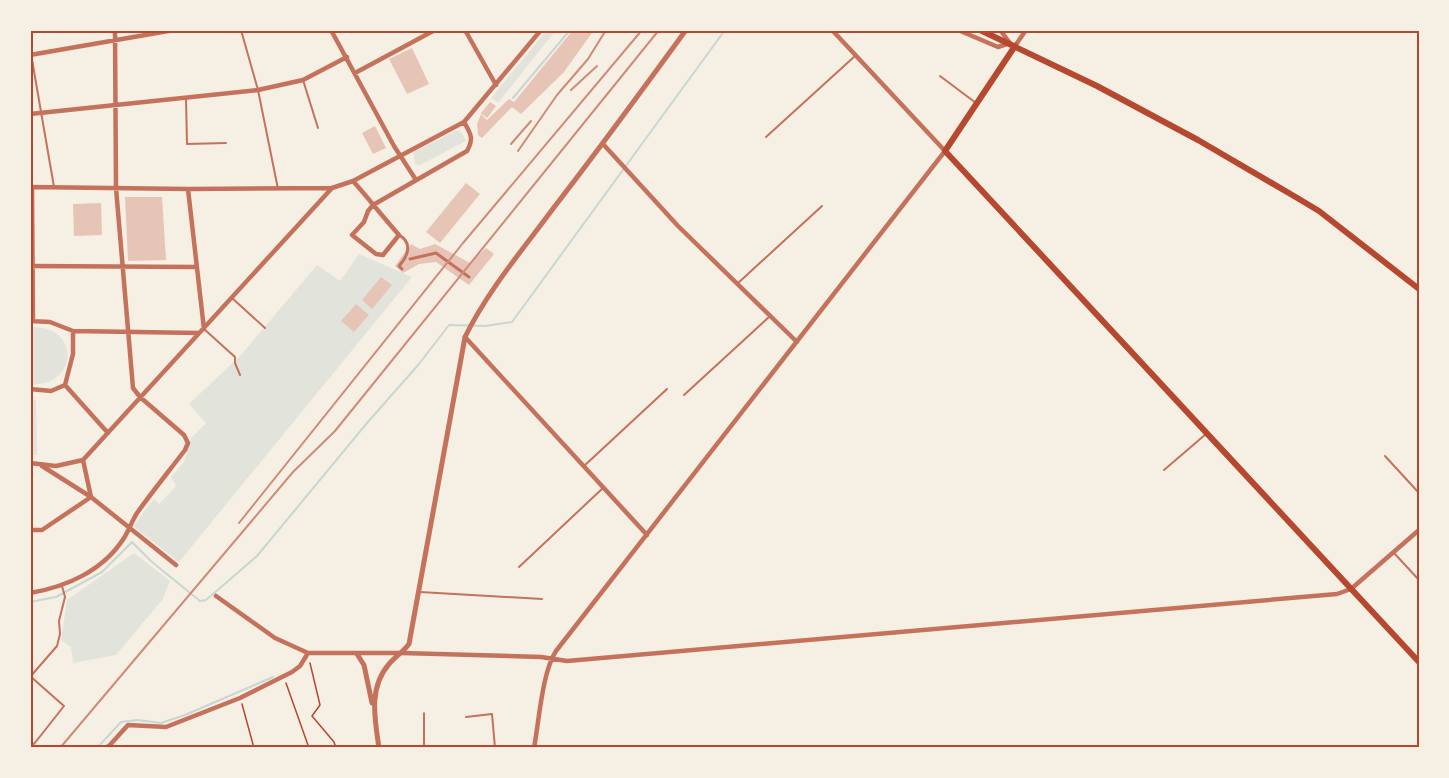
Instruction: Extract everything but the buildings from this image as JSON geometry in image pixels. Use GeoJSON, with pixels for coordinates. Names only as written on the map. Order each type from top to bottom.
{"type":"FeatureCollection","features":[{"type":"Feature","properties":{"kind":"main road"},"geometry":{"type":"LineString","coordinates":[[980,30],[1097,86],[1182,131],[1318,211],[1419,289]]}},
{"type":"Feature","properties":{"kind":"main road"},"geometry":{"type":"LineString","coordinates":[[1012,45],[977,104],[945,151],[1419,662]]}},
{"type":"Feature","properties":{"kind":"street"},"geometry":{"type":"LineString","coordinates":[[30,593],[62,586],[81,577],[101,563],[123,539],[135,516],[188,443],[184,435],[140,397],[133,388],[116,188],[115,30]]}},
{"type":"Feature","properties":{"kind":"street"},"geometry":{"type":"LineString","coordinates":[[31,55],[174,30]]}},
{"type":"Feature","properties":{"kind":"street"},"geometry":{"type":"LineString","coordinates":[[331,30],[416,180]]}},
{"type":"Feature","properties":{"kind":"street"},"geometry":{"type":"LineString","coordinates":[[355,73],[435,30]]}},
{"type":"Feature","properties":{"kind":"street"},"geometry":{"type":"LineString","coordinates":[[465,30],[496,84]]}},
{"type":"Feature","properties":{"kind":"street"},"geometry":{"type":"LineString","coordinates":[[202,331],[73,331],[50,322],[32,321],[31,187],[332,188],[353,181],[464,122],[541,30]]}},
{"type":"Feature","properties":{"kind":"street"},"geometry":{"type":"LineString","coordinates":[[373,709],[382,674],[387,665],[409,644],[465,337],[475,315],[686,30]]}},
{"type":"Feature","properties":{"kind":"street"},"geometry":{"type":"LineString","coordinates":[[534,748],[551,659],[945,151],[832,30]]}},
{"type":"Feature","properties":{"kind":"street"},"geometry":{"type":"LineString","coordinates":[[958,30],[999,47],[1012,45],[1026,30]]}},
{"type":"Feature","properties":{"kind":"street"},"geometry":{"type":"LineString","coordinates":[[1000,30],[1012,45]]}},
{"type":"Feature","properties":{"kind":"street"},"geometry":{"type":"LineString","coordinates":[[30,114],[258,90],[303,80],[346,57]]}},
{"type":"Feature","properties":{"kind":"street"},"geometry":{"type":"LineString","coordinates":[[399,235],[383,255],[376,254],[352,235],[364,222],[373,205],[467,151],[472,138],[464,122]]}},
{"type":"Feature","properties":{"kind":"street"},"geometry":{"type":"LineString","coordinates":[[603,144],[653,199],[797,342]]}},
{"type":"Feature","properties":{"kind":"street"},"geometry":{"type":"LineString","coordinates":[[353,181],[408,243],[406,257],[399,266],[402,269]]}},
{"type":"Feature","properties":{"kind":"street"},"geometry":{"type":"LineString","coordinates":[[30,463],[56,466],[83,460],[332,188]]}},
{"type":"Feature","properties":{"kind":"street"},"geometry":{"type":"LineString","coordinates":[[188,189],[202,331]]}},
{"type":"Feature","properties":{"kind":"street"},"geometry":{"type":"LineString","coordinates":[[410,259],[436,253],[469,277]]}},
{"type":"Feature","properties":{"kind":"street"},"geometry":{"type":"LineString","coordinates":[[31,266],[197,267]]}},
{"type":"Feature","properties":{"kind":"street"},"geometry":{"type":"LineString","coordinates":[[65,385],[73,354],[73,331]]}},
{"type":"Feature","properties":{"kind":"street"},"geometry":{"type":"LineString","coordinates":[[465,337],[647,535]]}},
{"type":"Feature","properties":{"kind":"street"},"geometry":{"type":"LineString","coordinates":[[30,389],[51,391],[65,385]]}},
{"type":"Feature","properties":{"kind":"street"},"geometry":{"type":"LineString","coordinates":[[65,385],[108,433]]}},
{"type":"Feature","properties":{"kind":"street"},"geometry":{"type":"LineString","coordinates":[[83,460],[91,497]]}},
{"type":"Feature","properties":{"kind":"street"},"geometry":{"type":"LineString","coordinates":[[40,465],[91,497],[176,566]]}},
{"type":"Feature","properties":{"kind":"street"},"geometry":{"type":"LineString","coordinates":[[30,531],[42,530],[91,497]]}},
{"type":"Feature","properties":{"kind":"street"},"geometry":{"type":"LineString","coordinates":[[216,596],[275,638],[308,653],[402,653],[579,660],[1337,594],[1351,589],[1419,530]]}},
{"type":"Feature","properties":{"kind":"street"},"geometry":{"type":"LineString","coordinates":[[104,748],[109,746],[128,725],[166,727],[240,698],[300,666],[308,653]]}},
{"type":"Feature","properties":{"kind":"street"},"geometry":{"type":"LineString","coordinates":[[357,654],[364,665],[379,748]]}},
{"type":"Feature","properties":{"kind":"lane"},"geometry":{"type":"LineString","coordinates":[[241,30],[258,90],[278,189]]}},
{"type":"Feature","properties":{"kind":"lane"},"geometry":{"type":"LineString","coordinates":[[30,48],[54,187]]}},
{"type":"Feature","properties":{"kind":"lane"},"geometry":{"type":"LineString","coordinates":[[766,137],[855,55]]}},
{"type":"Feature","properties":{"kind":"lane"},"geometry":{"type":"LineString","coordinates":[[940,76],[977,104]]}},
{"type":"Feature","properties":{"kind":"lane"},"geometry":{"type":"LineString","coordinates":[[303,80],[318,129]]}},
{"type":"Feature","properties":{"kind":"lane"},"geometry":{"type":"LineString","coordinates":[[186,98],[188,144],[226,143]]}},
{"type":"Feature","properties":{"kind":"lane"},"geometry":{"type":"LineString","coordinates":[[738,284],[822,206]]}},
{"type":"Feature","properties":{"kind":"lane"},"geometry":{"type":"LineString","coordinates":[[232,298],[265,328]]}},
{"type":"Feature","properties":{"kind":"lane"},"geometry":{"type":"LineString","coordinates":[[684,395],[771,315]]}},
{"type":"Feature","properties":{"kind":"lane"},"geometry":{"type":"LineString","coordinates":[[202,331],[235,357],[240,375]]}},
{"type":"Feature","properties":{"kind":"lane"},"geometry":{"type":"LineString","coordinates":[[584,466],[668,389]]}},
{"type":"Feature","properties":{"kind":"lane"},"geometry":{"type":"LineString","coordinates":[[1164,470],[1206,434]]}},
{"type":"Feature","properties":{"kind":"lane"},"geometry":{"type":"LineString","coordinates":[[1385,456],[1419,493]]}},
{"type":"Feature","properties":{"kind":"lane"},"geometry":{"type":"LineString","coordinates":[[519,567],[603,488]]}},
{"type":"Feature","properties":{"kind":"lane"},"geometry":{"type":"LineString","coordinates":[[1394,553],[1419,580]]}},
{"type":"Feature","properties":{"kind":"lane"},"geometry":{"type":"LineString","coordinates":[[30,741],[34,744],[64,706],[30,677],[57,646],[60,634],[59,621],[65,597],[62,586]]}},
{"type":"Feature","properties":{"kind":"lane"},"geometry":{"type":"LineString","coordinates":[[420,592],[542,599]]}},
{"type":"Feature","properties":{"kind":"lane"},"geometry":{"type":"LineString","coordinates":[[466,717],[492,714],[495,748]]}},
{"type":"Feature","properties":{"kind":"path"},"geometry":{"type":"LineString","coordinates":[[308,653],[320,705],[312,716],[334,742],[336,748]]}},
{"type":"Feature","properties":{"kind":"path"},"geometry":{"type":"LineString","coordinates":[[284,676],[309,748]]}},
{"type":"Feature","properties":{"kind":"path"},"geometry":{"type":"LineString","coordinates":[[240,698],[254,748]]}},
{"type":"Feature","properties":{"kind":"path"},"geometry":{"type":"LineString","coordinates":[[424,713],[424,748]]}},
{"type":"Feature","properties":{"kind":"shaded area"},"geometry":{"type":"Polygon","coordinates":[[[547,30],[556,30],[498,103],[491,98],[547,30]]]}},
{"type":"Feature","properties":{"kind":"shaded area"},"geometry":{"type":"Polygon","coordinates":[[[459,131],[466,141],[420,165],[415,164],[413,152],[459,131]]]}},
{"type":"Feature","properties":{"kind":"shaded area"},"geometry":{"type":"Polygon","coordinates":[[[359,254],[412,277],[179,562],[133,526],[154,499],[159,504],[176,486],[171,477],[184,462],[191,438],[206,423],[189,404],[241,355],[317,265],[340,281],[359,254]]]}},
{"type":"Feature","properties":{"kind":"shaded area"},"geometry":{"type":"Polygon","coordinates":[[[30,327],[47,329],[59,336],[66,345],[68,357],[64,368],[57,377],[45,383],[30,384],[30,327]]]}},
{"type":"Feature","properties":{"kind":"shaded area"},"geometry":{"type":"Polygon","coordinates":[[[30,400],[36,400],[37,455],[30,454],[30,400]]]}},
{"type":"Feature","properties":{"kind":"shaded area"},"geometry":{"type":"Polygon","coordinates":[[[134,553],[170,581],[163,599],[116,655],[73,663],[71,647],[61,640],[67,600],[134,553]]]}},
{"type":"Feature","properties":{"kind":"waterway"},"geometry":{"type":"LineString","coordinates":[[513,98],[570,30]]}},
{"type":"Feature","properties":{"kind":"waterway"},"geometry":{"type":"LineString","coordinates":[[30,602],[56,597],[102,572],[132,542],[152,562],[200,601],[206,600],[257,556],[419,364],[449,325],[485,326],[512,322],[725,30]]}},
{"type":"Feature","properties":{"kind":"waterway"},"geometry":{"type":"LineString","coordinates":[[97,748],[121,722],[138,720],[161,723],[273,677]]}},
{"type":"Feature","properties":{"kind":"railway"},"geometry":{"type":"LineString","coordinates":[[518,151],[557,95],[588,59],[606,30]]}},
{"type":"Feature","properties":{"kind":"railway"},"geometry":{"type":"LineString","coordinates":[[239,523],[463,243],[642,30]]}},
{"type":"Feature","properties":{"kind":"railway"},"geometry":{"type":"LineString","coordinates":[[60,748],[293,472],[335,431],[659,30]]}},
{"type":"Feature","properties":{"kind":"railway"},"geometry":{"type":"LineString","coordinates":[[571,90],[597,66]]}},
{"type":"Feature","properties":{"kind":"railway"},"geometry":{"type":"LineString","coordinates":[[511,144],[531,121]]}}]}
